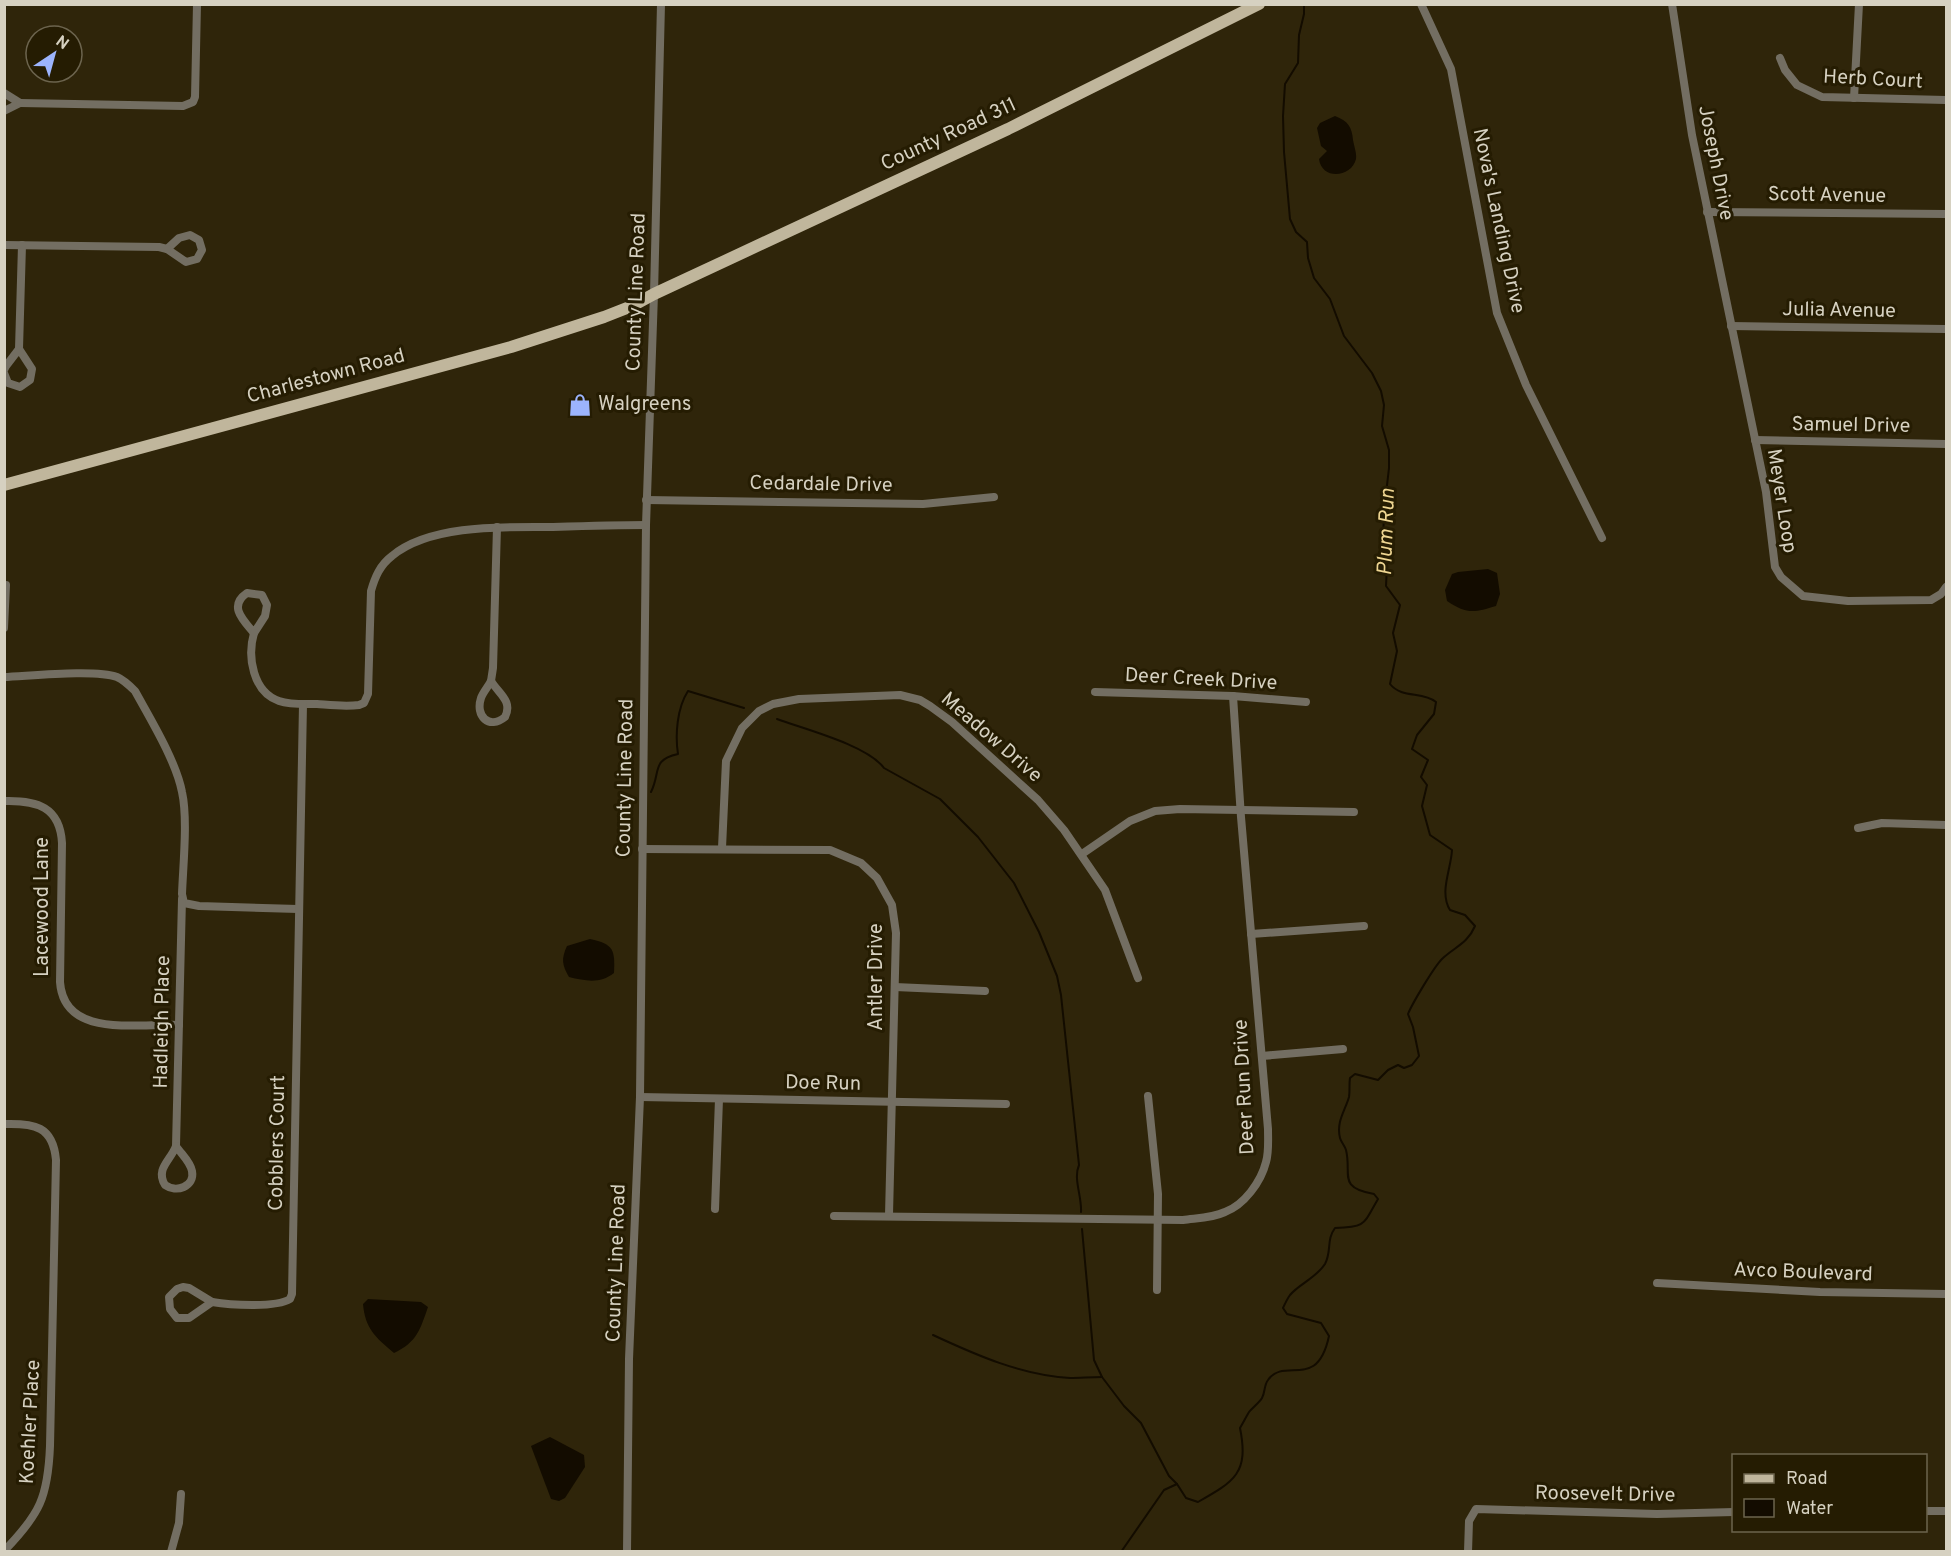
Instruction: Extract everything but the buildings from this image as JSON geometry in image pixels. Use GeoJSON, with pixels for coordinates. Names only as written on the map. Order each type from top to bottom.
{"type":"FeatureCollection","features":[{"type":"Feature","properties":{"kind":"main road","name":"County Road 311"},"geometry":{"type":"LineString","coordinates":[[654,294],[1008,129],[1259,4]]}},
{"type":"Feature","properties":{"kind":"main road","name":"Charlestown Road"},"geometry":{"type":"LineString","coordinates":[[4,485],[511,347],[604,317],[654,294]]}},
{"type":"Feature","properties":{"kind":"street"},"geometry":{"type":"LineString","coordinates":[[4,111],[20,104],[189,105],[195,97],[196,4]]}},
{"type":"Feature","properties":{"kind":"street","name":"County Line Road"},"geometry":{"type":"LineString","coordinates":[[627,1551],[629,1359],[640,1097],[646,500],[661,4]]}},
{"type":"Feature","properties":{"kind":"street","name":"Nova's Landing Drive"},"geometry":{"type":"LineString","coordinates":[[1421,4],[1451,69],[1497,313],[1526,385],[1602,537]]}},
{"type":"Feature","properties":{"kind":"street","name":"Joseph Drive"},"geometry":{"type":"LineString","coordinates":[[1672,4],[1692,135],[1731,326]]}},
{"type":"Feature","properties":{"kind":"street"},"geometry":{"type":"LineString","coordinates":[[1854,98],[1859,4]]}},
{"type":"Feature","properties":{"kind":"street","name":"Herb Court"},"geometry":{"type":"LineString","coordinates":[[1780,58],[1785,70],[1797,85],[1822,97],[1947,100]]}},
{"type":"Feature","properties":{"kind":"street"},"geometry":{"type":"LineString","coordinates":[[4,93],[20,104]]}},
{"type":"Feature","properties":{"kind":"street","name":"Scott Avenue"},"geometry":{"type":"LineString","coordinates":[[1707,212],[1947,214]]}},
{"type":"Feature","properties":{"kind":"street"},"geometry":{"type":"LineString","coordinates":[[4,245],[159,247],[167,249]]}},
{"type":"Feature","properties":{"kind":"street"},"geometry":{"type":"LineString","coordinates":[[19,349],[32,369],[30,380],[20,387],[8,382],[4,372],[19,349],[21,245]]}},
{"type":"Feature","properties":{"kind":"street","name":"Julia Avenue"},"geometry":{"type":"LineString","coordinates":[[1731,326],[1947,329]]}},
{"type":"Feature","properties":{"kind":"street","name":"Meyer Loop"},"geometry":{"type":"LineString","coordinates":[[1731,326],[1766,492],[1775,567],[1781,577],[1803,596],[1848,601],[1931,600],[1947,587]]}},
{"type":"Feature","properties":{"kind":"street","name":"Samuel Drive"},"geometry":{"type":"LineString","coordinates":[[1755,440],[1947,444]]}},
{"type":"Feature","properties":{"kind":"street","name":"Cedardale Drive"},"geometry":{"type":"LineString","coordinates":[[646,500],[923,504],[994,497]]}},
{"type":"Feature","properties":{"kind":"street"},"geometry":{"type":"LineString","coordinates":[[254,633],[241,618],[237,608],[240,599],[252,593],[262,595],[267,605],[265,616],[254,633],[252,657],[254,672],[265,693],[279,701],[303,704],[353,706],[364,703],[367,699],[371,591],[378,572],[390,557],[407,546],[459,531],[497,527],[646,525]]}},
{"type":"Feature","properties":{"kind":"street"},"geometry":{"type":"LineString","coordinates":[[491,681],[504,697],[508,707],[505,717],[495,722],[482,718],[479,708],[481,698],[491,681],[493,668],[497,527]]}},
{"type":"Feature","properties":{"kind":"street"},"geometry":{"type":"LineString","coordinates":[[4,628],[6,585]]}},
{"type":"Feature","properties":{"kind":"street","name":"Hadleigh Place"},"geometry":{"type":"LineString","coordinates":[[4,677],[99,674],[116,677],[135,692],[165,748],[182,790],[184,807],[176,1146],[162,1168],[161,1174],[165,1185],[176,1189],[186,1186],[192,1177],[190,1166],[176,1146]]}},
{"type":"Feature","properties":{"kind":"street","name":"Deer Creek Drive"},"geometry":{"type":"LineString","coordinates":[[1095,692],[1233,696],[1306,702]]}},
{"type":"Feature","properties":{"kind":"street","name":"Meadow Drive"},"geometry":{"type":"LineString","coordinates":[[722,848],[726,761],[742,728],[759,711],[773,704],[799,699],[900,695],[930,706],[952,722],[1038,800],[1082,854],[1105,890],[1138,978]]}},
{"type":"Feature","properties":{"kind":"street","name":"Deer Run Drive"},"geometry":{"type":"LineString","coordinates":[[834,1216],[1159,1220],[1202,1218],[1223,1213],[1240,1203],[1259,1180],[1268,1152],[1268,1129],[1233,696]]}},
{"type":"Feature","properties":{"kind":"street","name":"Cobblers Court"},"geometry":{"type":"LineString","coordinates":[[212,1302],[194,1316],[183,1319],[172,1314],[168,1303],[172,1292],[183,1287],[189,1288],[212,1302],[281,1303],[290,1299],[292,1294],[303,704]]}},
{"type":"Feature","properties":{"kind":"street","name":"Lacewood Lane"},"geometry":{"type":"LineString","coordinates":[[4,801],[24,801],[42,806],[55,817],[59,825],[62,843],[60,990],[66,1005],[76,1016],[90,1022],[179,1025]]}},
{"type":"Feature","properties":{"kind":"street"},"geometry":{"type":"LineString","coordinates":[[1082,854],[1130,821],[1155,812],[1180,809],[1354,812]]}},
{"type":"Feature","properties":{"kind":"street"},"geometry":{"type":"LineString","coordinates":[[1858,828],[1882,824],[1947,825]]}},
{"type":"Feature","properties":{"kind":"street","name":"Antler Drive"},"geometry":{"type":"LineString","coordinates":[[642,849],[830,850],[861,863],[877,878],[892,905],[896,933],[889,1215]]}},
{"type":"Feature","properties":{"kind":"street"},"geometry":{"type":"LineString","coordinates":[[182,899],[184,903],[192,906],[298,909]]}},
{"type":"Feature","properties":{"kind":"street"},"geometry":{"type":"LineString","coordinates":[[1251,934],[1364,926]]}},
{"type":"Feature","properties":{"kind":"street"},"geometry":{"type":"LineString","coordinates":[[895,987],[985,991]]}},
{"type":"Feature","properties":{"kind":"street"},"geometry":{"type":"LineString","coordinates":[[1262,1056],[1343,1049]]}},
{"type":"Feature","properties":{"kind":"street"},"geometry":{"type":"LineString","coordinates":[[1148,1096],[1159,1220],[1157,1290]]}},
{"type":"Feature","properties":{"kind":"street","name":"Doe Run"},"geometry":{"type":"LineString","coordinates":[[640,1097],[1006,1104]]}},
{"type":"Feature","properties":{"kind":"street"},"geometry":{"type":"LineString","coordinates":[[715,1209],[719,1099]]}},
{"type":"Feature","properties":{"kind":"street","name":"Koehler Place"},"geometry":{"type":"LineString","coordinates":[[4,1124],[32,1125],[45,1132],[54,1143],[56,1160],[48,1483],[40,1506],[33,1517],[4,1551]]}},
{"type":"Feature","properties":{"kind":"street","name":"Avco Boulevard"},"geometry":{"type":"LineString","coordinates":[[1657,1283],[1820,1292],[1947,1294]]}},
{"type":"Feature","properties":{"kind":"street"},"geometry":{"type":"LineString","coordinates":[[171,1551],[179,1523],[181,1494]]}},
{"type":"Feature","properties":{"kind":"street","name":"Roosevelt Drive"},"geometry":{"type":"LineString","coordinates":[[1468,1551],[1469,1521],[1476,1509],[1657,1514],[1732,1512]]}},
{"type":"Feature","properties":{"kind":"street"},"geometry":{"type":"LineString","coordinates":[[1927,1511],[1947,1511]]}},
{"type":"Feature","properties":{"kind":"water"},"geometry":{"type":"Polygon","coordinates":[[[1335,116],[1346,122],[1350,128],[1356,157],[1349,170],[1337,174],[1325,171],[1321,166],[1319,159],[1327,151],[1321,146],[1317,128],[1320,123],[1335,116]]]}},
{"type":"Feature","properties":{"kind":"water"},"geometry":{"type":"Polygon","coordinates":[[[1488,569],[1497,573],[1500,594],[1496,606],[1470,611],[1447,601],[1445,590],[1452,574],[1488,569]]]}},
{"type":"Feature","properties":{"kind":"water"},"geometry":{"type":"Polygon","coordinates":[[[590,939],[604,943],[611,949],[614,973],[598,980],[569,977],[563,962],[567,946],[590,939]]]}},
{"type":"Feature","properties":{"kind":"water"},"geometry":{"type":"Polygon","coordinates":[[[368,1299],[421,1302],[428,1307],[413,1340],[394,1353],[376,1337],[364,1312],[363,1304],[368,1299]]]}},
{"type":"Feature","properties":{"kind":"water"},"geometry":{"type":"Polygon","coordinates":[[[550,1437],[584,1455],[585,1467],[565,1498],[559,1501],[551,1499],[531,1446],[550,1437]]]}},
{"type":"Feature","properties":{"kind":"waterway","name":"Plum Run"},"geometry":{"type":"LineString","coordinates":[[1121,1552],[1164,1490],[1177,1484],[1186,1498],[1198,1502],[1230,1481],[1240,1466],[1242,1456],[1240,1428],[1249,1412],[1262,1398],[1268,1380],[1283,1371],[1309,1368],[1317,1363],[1324,1353],[1329,1336],[1321,1323],[1287,1314],[1283,1308],[1294,1291],[1325,1264],[1332,1232],[1335,1228],[1353,1227],[1362,1223],[1378,1199],[1374,1194],[1355,1188],[1348,1179],[1346,1150],[1340,1138],[1339,1127],[1349,1097],[1350,1078],[1355,1074],[1378,1080],[1388,1070],[1398,1065],[1404,1068],[1412,1065],[1419,1056],[1408,1014],[1439,962],[1465,941],[1475,926],[1465,915],[1450,910],[1447,903],[1446,888],[1452,850],[1430,835],[1422,806],[1427,785],[1421,777],[1428,760],[1412,749],[1417,735],[1434,714],[1436,702],[1425,697],[1400,692],[1390,684],[1397,651],[1393,633],[1400,605],[1386,586],[1387,566],[1383,545],[1389,450],[1382,426],[1384,405],[1381,391],[1372,373],[1344,336],[1330,299],[1314,278],[1308,258],[1307,242],[1296,232],[1290,219],[1284,152],[1285,84],[1298,63],[1299,35],[1304,4]]}},
{"type":"Feature","properties":{"kind":"waterway"},"geometry":{"type":"LineString","coordinates":[[651,792],[660,763],[678,754],[678,722],[681,705],[688,691],[744,708]]}},
{"type":"Feature","properties":{"kind":"waterway"},"geometry":{"type":"LineString","coordinates":[[777,719],[850,745],[876,760],[884,768],[940,799],[978,837],[1014,883],[1039,932],[1057,976],[1061,995],[1079,1165],[1077,1176],[1081,1212]]}},
{"type":"Feature","properties":{"kind":"waterway"},"geometry":{"type":"LineString","coordinates":[[1082,1229],[1094,1360],[1102,1377],[1124,1406],[1141,1423],[1169,1476],[1177,1484]]}},
{"type":"Feature","properties":{"kind":"waterway"},"geometry":{"type":"LineString","coordinates":[[933,1335],[982,1357],[1034,1373],[1070,1378],[1102,1377]]}},
{"type":"Feature","properties":{"kind":"place","name":"Walgreens"},"geometry":{"type":"Point","coordinates":[580,405]}}]}
